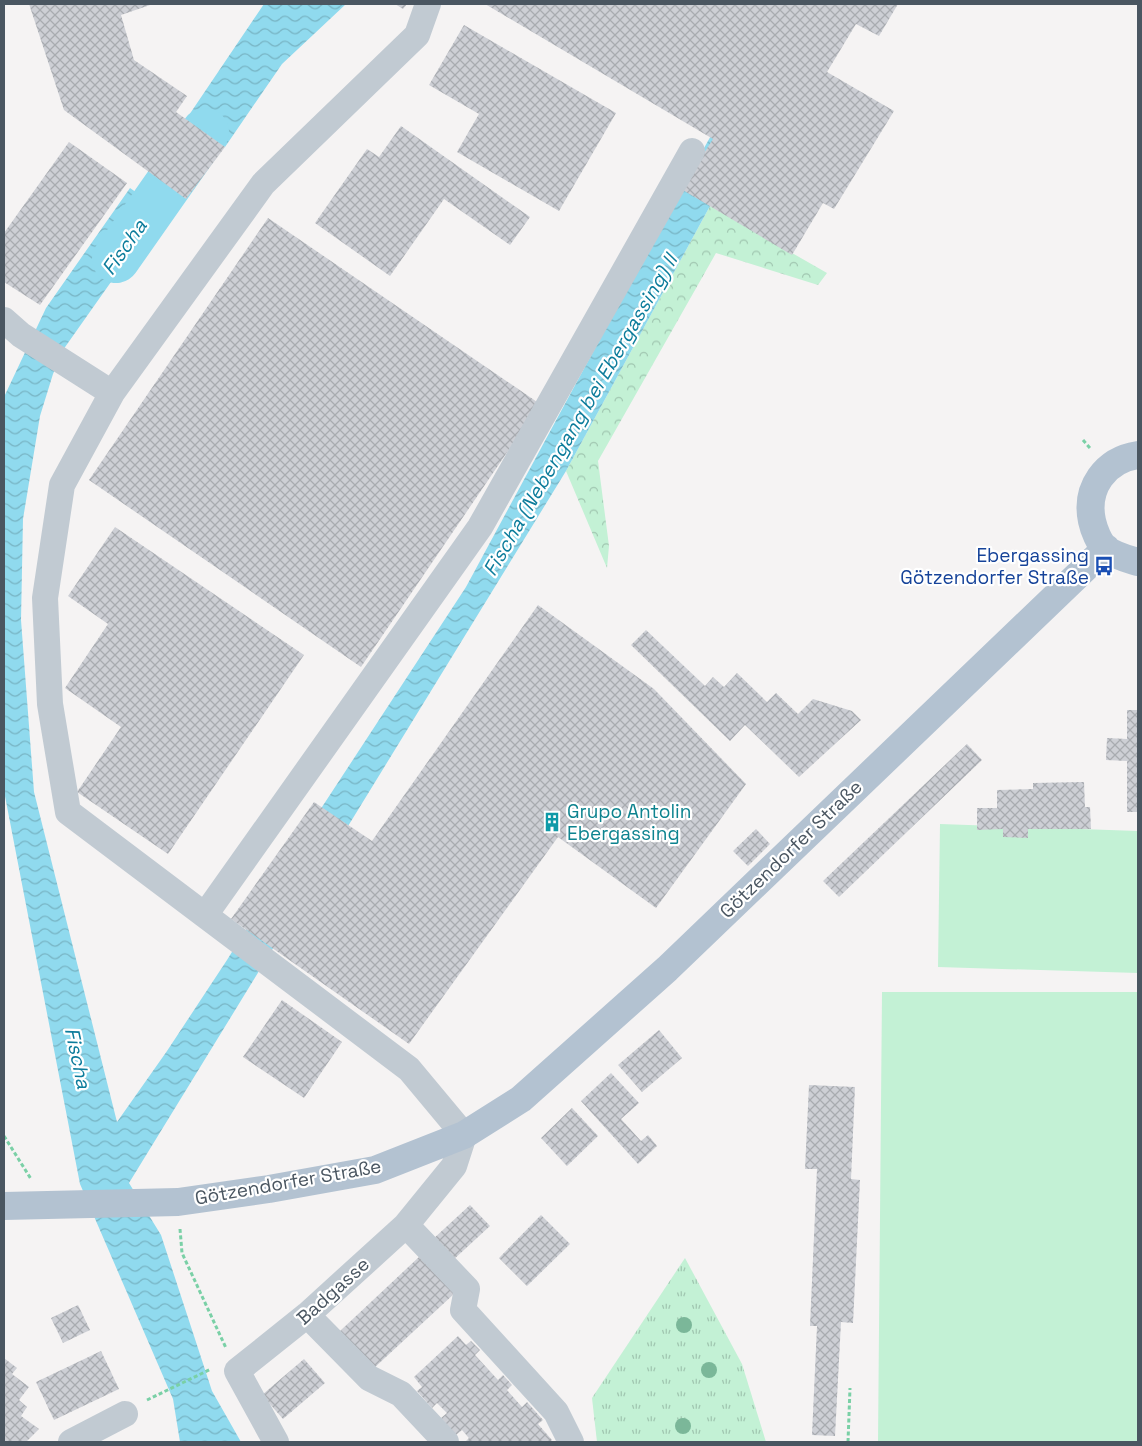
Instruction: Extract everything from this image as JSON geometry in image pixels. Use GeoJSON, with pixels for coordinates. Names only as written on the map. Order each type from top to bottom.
{"type":"FeatureCollection","features":[{"type":"Feature","properties":{"kind":"main road"},"geometry":{"type":"LineString","coordinates":[[1138,455],[1125,457],[1106,468],[1094,487],[1089,508],[1094,529],[1106,548],[1121,557],[1138,562]]}},
{"type":"Feature","properties":{"kind":"main road","name":"Götzendorfer Straße"},"geometry":{"type":"LineString","coordinates":[[4,1206],[173,1203],[375,1170],[464,1135],[521,1099],[667,969],[1106,548]]}},
{"type":"Feature","properties":{"kind":"street"},"geometry":{"type":"LineString","coordinates":[[428,4],[417,35],[263,184],[112,392],[62,485],[45,598],[50,704],[68,812],[409,1068],[464,1135]]}},
{"type":"Feature","properties":{"kind":"street"},"geometry":{"type":"LineString","coordinates":[[205,915],[480,527],[692,151]]}},
{"type":"Feature","properties":{"kind":"street"},"geometry":{"type":"LineString","coordinates":[[12,328],[79,373],[112,392]]}},
{"type":"Feature","properties":{"kind":"street","name":"Badgasse"},"geometry":{"type":"LineString","coordinates":[[225,1370],[307,1315],[406,1225],[454,1166],[464,1135]]}},
{"type":"Feature","properties":{"kind":"street"},"geometry":{"type":"LineString","coordinates":[[406,1225],[467,1289],[463,1310],[556,1412],[570,1442]]}},
{"type":"Feature","properties":{"kind":"street"},"geometry":{"type":"LineString","coordinates":[[307,1315],[369,1378],[402,1394],[446,1442]]}},
{"type":"Feature","properties":{"kind":"street"},"geometry":{"type":"LineString","coordinates":[[225,1370],[276,1442]]}},
{"type":"Feature","properties":{"kind":"street"},"geometry":{"type":"LineString","coordinates":[[71,1442],[125,1414]]}},
{"type":"Feature","properties":{"kind":"path"},"geometry":{"type":"LineString","coordinates":[[4,1136],[28,1174]]}},
{"type":"Feature","properties":{"kind":"path"},"geometry":{"type":"LineString","coordinates":[[159,1393],[225,1370],[182,1253],[173,1203]]}},
{"type":"Feature","properties":{"kind":"path"},"geometry":{"type":"LineString","coordinates":[[848,1442],[850,1388]]}},
{"type":"Feature","properties":{"kind":"green space"},"geometry":{"type":"Polygon","coordinates":[[[710,206],[827,273],[818,285],[716,253],[598,461],[609,546],[607,568],[566,471],[710,206]]]}},
{"type":"Feature","properties":{"kind":"green space"},"geometry":{"type":"Polygon","coordinates":[[[940,824],[1138,831],[1138,973],[938,967],[940,824]]]}},
{"type":"Feature","properties":{"kind":"green space"},"geometry":{"type":"Polygon","coordinates":[[[882,992],[1138,992],[1138,1442],[878,1442],[882,992]]]}},
{"type":"Feature","properties":{"kind":"green space"},"geometry":{"type":"Polygon","coordinates":[[[685,1258],[742,1364],[766,1442],[597,1442],[592,1398],[685,1258]]]}},
{"type":"Feature","properties":{"kind":"water"},"geometry":{"type":"Polygon","coordinates":[[[264,4],[346,4],[282,64],[225,147],[187,118],[264,4]]]}},
{"type":"Feature","properties":{"kind":"water","name":"Fischa (Nebengang bei Ebergassing) II"},"geometry":{"type":"Polygon","coordinates":[[[785,4],[825,4],[710,206],[566,471],[129,1183],[161,1235],[212,1391],[241,1442],[180,1442],[173,1399],[80,1184],[4,791],[4,397],[46,308],[130,188],[170,216],[159,233],[142,238],[63,350],[53,374],[40,416],[23,519],[21,620],[34,792],[117,1122],[227,960],[322,807],[466,587],[681,189],[785,4]]]}},
{"type":"Feature","properties":{"kind":"building"},"geometry":{"type":"Polygon","coordinates":[[[29,4],[153,4],[121,15],[134,60],[187,96],[176,112],[225,147],[186,199],[64,110],[29,4]]]}},
{"type":"Feature","properties":{"kind":"building"},"geometry":{"type":"Polygon","coordinates":[[[395,4],[407,4],[403,9],[395,4]]]}},
{"type":"Feature","properties":{"kind":"building"},"geometry":{"type":"Polygon","coordinates":[[[485,4],[898,4],[879,36],[856,24],[827,72],[894,111],[834,209],[823,203],[792,255],[681,189],[713,139],[485,4]]]}},
{"type":"Feature","properties":{"kind":"building"},"geometry":{"type":"Polygon","coordinates":[[[464,25],[616,113],[559,211],[457,152],[479,114],[429,85],[464,25]]]}},
{"type":"Feature","properties":{"kind":"building"},"geometry":{"type":"Polygon","coordinates":[[[401,126],[530,217],[510,245],[444,199],[390,276],[315,223],[367,149],[379,157],[401,126]]]}},
{"type":"Feature","properties":{"kind":"building"},"geometry":{"type":"Polygon","coordinates":[[[69,142],[127,183],[40,305],[4,282],[4,233],[69,142]]]}},
{"type":"Feature","properties":{"kind":"building"},"geometry":{"type":"Polygon","coordinates":[[[268,218],[540,404],[361,667],[89,480],[268,218]]]}},
{"type":"Feature","properties":{"kind":"building"},"geometry":{"type":"Polygon","coordinates":[[[115,527],[304,655],[168,854],[77,792],[121,727],[65,688],[108,624],[68,596],[115,527]]]}},
{"type":"Feature","properties":{"kind":"building","name":"Grupo Antolin Ebergassing"},"geometry":{"type":"Polygon","coordinates":[[[538,605],[654,689],[746,784],[656,908],[558,837],[409,1044],[231,919],[314,802],[372,841],[538,605]]]}},
{"type":"Feature","properties":{"kind":"building"},"geometry":{"type":"Polygon","coordinates":[[[646,630],[705,686],[713,677],[724,687],[737,673],[767,702],[776,693],[798,714],[813,699],[852,711],[861,720],[799,777],[745,725],[730,741],[631,645],[646,630]]]}},
{"type":"Feature","properties":{"kind":"building"},"geometry":{"type":"Polygon","coordinates":[[[1127,710],[1138,710],[1138,812],[1127,812],[1127,761],[1106,760],[1107,738],[1127,739],[1127,710]]]}},
{"type":"Feature","properties":{"kind":"building"},"geometry":{"type":"Polygon","coordinates":[[[967,744],[982,760],[839,897],[823,881],[967,744]]]}},
{"type":"Feature","properties":{"kind":"building"},"geometry":{"type":"Polygon","coordinates":[[[1084,782],[1085,807],[1090,807],[1091,829],[1028,829],[1028,838],[1003,837],[1003,829],[977,830],[977,808],[997,808],[997,790],[1033,789],[1033,783],[1084,782]]]}},
{"type":"Feature","properties":{"kind":"building"},"geometry":{"type":"Polygon","coordinates":[[[756,829],[770,844],[748,866],[733,851],[756,829]]]}},
{"type":"Feature","properties":{"kind":"building"},"geometry":{"type":"Polygon","coordinates":[[[282,1000],[342,1042],[304,1098],[243,1057],[282,1000]]]}},
{"type":"Feature","properties":{"kind":"building"},"geometry":{"type":"Polygon","coordinates":[[[659,1030],[682,1058],[642,1092],[618,1065],[659,1030]]]}},
{"type":"Feature","properties":{"kind":"building"},"geometry":{"type":"Polygon","coordinates":[[[611,1073],[639,1103],[621,1119],[641,1141],[648,1135],[657,1146],[638,1164],[581,1101],[611,1073]]]}},
{"type":"Feature","properties":{"kind":"building"},"geometry":{"type":"Polygon","coordinates":[[[809,1085],[855,1087],[851,1179],[860,1180],[853,1323],[841,1322],[835,1436],[812,1435],[817,1326],[810,1326],[817,1169],[805,1169],[809,1085]]]}},
{"type":"Feature","properties":{"kind":"building"},"geometry":{"type":"Polygon","coordinates":[[[572,1108],[598,1136],[567,1166],[541,1138],[572,1108]]]}},
{"type":"Feature","properties":{"kind":"building"},"geometry":{"type":"Polygon","coordinates":[[[470,1205],[490,1226],[452,1261],[432,1240],[470,1205]]]}},
{"type":"Feature","properties":{"kind":"building"},"geometry":{"type":"Polygon","coordinates":[[[541,1215],[570,1244],[527,1286],[499,1258],[541,1215]]]}},
{"type":"Feature","properties":{"kind":"building"},"geometry":{"type":"Polygon","coordinates":[[[420,1256],[455,1293],[373,1369],[339,1332],[420,1256]]]}},
{"type":"Feature","properties":{"kind":"building"},"geometry":{"type":"Polygon","coordinates":[[[78,1305],[90,1330],[63,1343],[51,1318],[78,1305]]]}},
{"type":"Feature","properties":{"kind":"building"},"geometry":{"type":"Polygon","coordinates":[[[458,1336],[466,1345],[471,1341],[480,1350],[475,1355],[498,1380],[503,1375],[512,1385],[507,1390],[522,1407],[527,1402],[543,1420],[538,1424],[552,1440],[550,1442],[465,1442],[469,1438],[462,1430],[456,1435],[441,1418],[447,1413],[437,1403],[432,1408],[417,1391],[422,1387],[414,1377],[458,1336]]]}},
{"type":"Feature","properties":{"kind":"building"},"geometry":{"type":"Polygon","coordinates":[[[101,1351],[119,1389],[54,1420],[36,1382],[101,1351]]]}},
{"type":"Feature","properties":{"kind":"building"},"geometry":{"type":"Polygon","coordinates":[[[4,1358],[17,1368],[12,1374],[29,1387],[19,1400],[27,1407],[21,1416],[39,1429],[26,1442],[4,1442],[4,1358]]]}},
{"type":"Feature","properties":{"kind":"building"},"geometry":{"type":"Polygon","coordinates":[[[304,1359],[325,1383],[283,1419],[262,1395],[304,1359]]]}},
{"type":"Feature","properties":{"kind":"waterway","name":"Fischa"},"geometry":{"type":"LineString","coordinates":[[116,259],[205,132]]}},
{"type":"Feature","properties":{"kind":"place","name":"Ebergassing Götzendorfer Straße"},"geometry":{"type":"Point","coordinates":[1104,566]}},
{"type":"Feature","properties":{"kind":"place","name":"Grupo Antolin Ebergassing"},"geometry":{"type":"Point","coordinates":[552,822]}}]}
